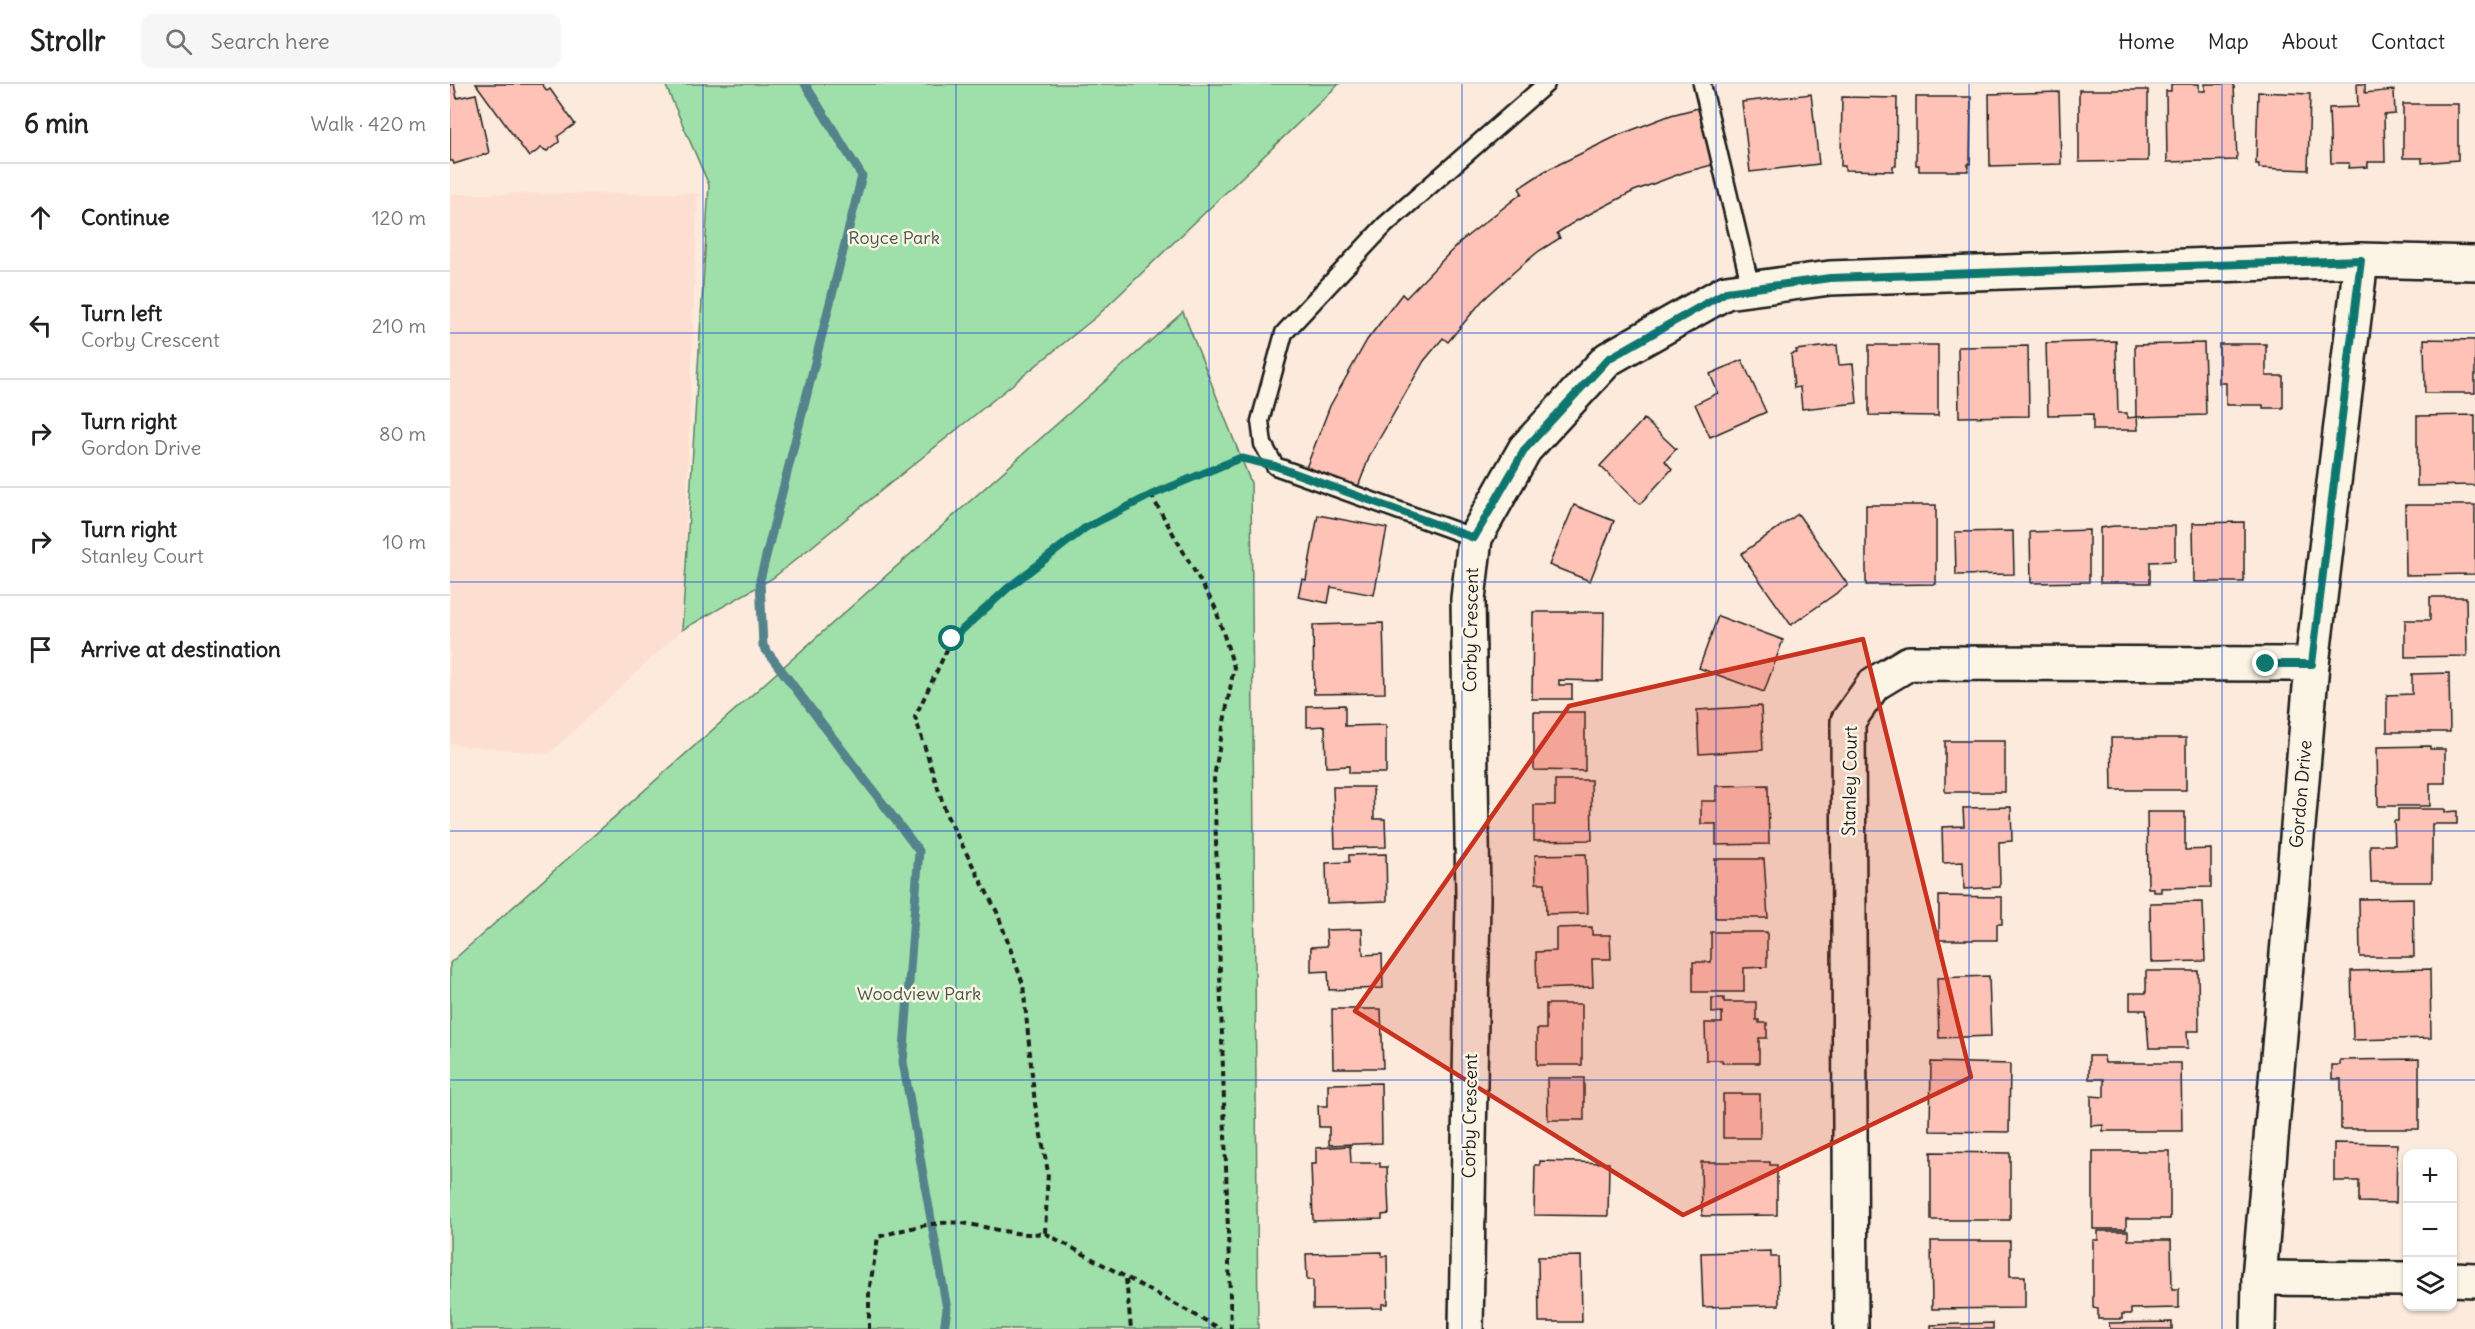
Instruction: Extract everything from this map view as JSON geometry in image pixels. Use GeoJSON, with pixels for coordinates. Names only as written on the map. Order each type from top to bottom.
{"type":"FeatureCollection","features":[{"type":"Feature","properties":{"kind":"street","name":"Corby Crescent"},"geometry":{"type":"LineString","coordinates":[[1466,1329],[1473,897],[1468,599],[1474,538],[1525,449],[1608,359],[1726,292],[1830,278],[2361,260],[2475,263]]}},
{"type":"Feature","properties":{"kind":"street","name":"Gordon Drive"},"geometry":{"type":"LineString","coordinates":[[2258,1329],[2259,1278],[2312,664],[2361,260]]}},
{"type":"Feature","properties":{"kind":"street","name":"Stanley Court"},"geometry":{"type":"LineString","coordinates":[[1851,1329],[1848,721],[1874,684],[1909,663],[2312,664]]}},
{"type":"Feature","properties":{"kind":"street"},"geometry":{"type":"LineString","coordinates":[[2259,1278],[2403,1279]]}},
{"type":"Feature","properties":{"kind":"street"},"geometry":{"type":"LineString","coordinates":[[2457,1279],[2475,1280]]}},
{"type":"Feature","properties":{"kind":"lane"},"geometry":{"type":"LineString","coordinates":[[1474,538],[1275,466],[1263,444],[1260,421],[1284,333],[1385,225],[1546,84]]}},
{"type":"Feature","properties":{"kind":"lane"},"geometry":{"type":"LineString","coordinates":[[1702,84],[1751,288]]}},
{"type":"Feature","properties":{"kind":"path"},"geometry":{"type":"LineString","coordinates":[[1045,1233],[1048,1172],[1035,1104],[1023,984],[997,912],[947,816],[915,717],[952,639],[1008,588],[1085,528],[1151,495],[1240,458],[1275,466]]}},
{"type":"Feature","properties":{"kind":"path"},"geometry":{"type":"LineString","coordinates":[[1151,495],[1215,607],[1234,668],[1214,777],[1231,1329]]}},
{"type":"Feature","properties":{"kind":"path"},"geometry":{"type":"LineString","coordinates":[[869,1329],[869,1292],[878,1237],[903,1229],[959,1223],[1027,1235],[1045,1233],[1221,1329]]}},
{"type":"Feature","properties":{"kind":"path"},"geometry":{"type":"LineString","coordinates":[[1126,1278],[1131,1329]]}},
{"type":"Feature","properties":{"kind":"highlighted area"},"geometry":{"type":"Polygon","coordinates":[[[1863,639],[1971,1077],[1683,1215],[1355,1011],[1569,706],[1863,639]]]}},
{"type":"Feature","properties":{"kind":"shaded area"},"geometry":{"type":"Polygon","coordinates":[[[698,193],[682,630],[549,754],[450,744],[450,194],[698,193]]]}},
{"type":"Feature","properties":{"kind":"green space","name":"Royce Park"},"geometry":{"type":"Polygon","coordinates":[[[665,84],[1339,84],[1096,317],[773,578],[682,630],[709,185],[665,84]]]}},
{"type":"Feature","properties":{"kind":"green space","name":"Woodview Park"},"geometry":{"type":"Polygon","coordinates":[[[1183,312],[1251,483],[1258,1329],[450,1329],[450,963],[1183,312]]]}},
{"type":"Feature","properties":{"kind":"building"},"geometry":{"type":"Polygon","coordinates":[[[450,84],[454,84],[457,98],[476,94],[489,153],[454,164],[450,161],[450,84]]]}},
{"type":"Feature","properties":{"kind":"building"},"geometry":{"type":"Polygon","coordinates":[[[476,84],[542,84],[547,91],[550,89],[575,124],[558,136],[559,142],[547,151],[541,148],[529,157],[476,84]]]}},
{"type":"Feature","properties":{"kind":"building"},"geometry":{"type":"Polygon","coordinates":[[[2171,84],[2199,84],[2199,91],[2205,91],[2205,84],[2234,84],[2237,160],[2167,162],[2166,91],[2171,91],[2171,84]]]}},
{"type":"Feature","properties":{"kind":"building"},"geometry":{"type":"Polygon","coordinates":[[[2357,84],[2365,84],[2365,93],[2394,90],[2395,114],[2384,115],[2385,162],[2368,162],[2368,167],[2348,168],[2349,163],[2331,163],[2329,108],[2358,107],[2357,84]]]}},
{"type":"Feature","properties":{"kind":"building"},"geometry":{"type":"Polygon","coordinates":[[[2079,90],[2148,90],[2148,161],[2079,162],[2079,90]]]}},
{"type":"Feature","properties":{"kind":"building"},"geometry":{"type":"Polygon","coordinates":[[[2059,92],[2061,164],[1990,166],[1989,94],[2059,92]]]}},
{"type":"Feature","properties":{"kind":"building"},"geometry":{"type":"Polygon","coordinates":[[[2258,92],[2310,94],[2308,170],[2259,168],[2259,164],[2256,164],[2258,92]]]}},
{"type":"Feature","properties":{"kind":"building"},"geometry":{"type":"Polygon","coordinates":[[[1811,94],[1819,164],[1750,172],[1742,102],[1811,94]]]}},
{"type":"Feature","properties":{"kind":"building"},"geometry":{"type":"Polygon","coordinates":[[[1842,97],[1897,98],[1896,166],[1893,166],[1893,171],[1845,170],[1845,166],[1841,166],[1842,97]]]}},
{"type":"Feature","properties":{"kind":"building"},"geometry":{"type":"Polygon","coordinates":[[[1916,97],[1971,97],[1968,171],[1919,171],[1919,165],[1916,165],[1916,97]]]}},
{"type":"Feature","properties":{"kind":"building"},"geometry":{"type":"Polygon","coordinates":[[[2403,104],[2458,104],[2458,160],[2422,163],[2422,158],[2403,158],[2403,104]]]}},
{"type":"Feature","properties":{"kind":"building"},"geometry":{"type":"Polygon","coordinates":[[[1698,108],[1712,165],[1685,172],[1634,191],[1576,221],[1557,233],[1560,238],[1539,251],[1482,301],[1448,342],[1443,338],[1424,361],[1370,455],[1358,487],[1306,468],[1330,406],[1367,340],[1402,294],[1406,298],[1461,241],[1522,193],[1519,188],[1545,171],[1619,135],[1671,115],[1698,108]]]}},
{"type":"Feature","properties":{"kind":"building"},"geometry":{"type":"Polygon","coordinates":[[[2424,339],[2475,340],[2475,393],[2425,393],[2424,339]]]}},
{"type":"Feature","properties":{"kind":"building"},"geometry":{"type":"Polygon","coordinates":[[[2116,341],[2118,413],[2127,413],[2127,418],[2137,417],[2138,430],[2093,430],[2093,414],[2048,415],[2046,343],[2116,341]]]}},
{"type":"Feature","properties":{"kind":"building"},"geometry":{"type":"Polygon","coordinates":[[[2204,343],[2206,415],[2136,417],[2135,345],[2204,343]]]}},
{"type":"Feature","properties":{"kind":"building"},"geometry":{"type":"Polygon","coordinates":[[[2219,344],[2266,344],[2266,376],[2283,376],[2283,408],[2263,408],[2263,405],[2226,405],[2226,383],[2219,383],[2219,344]]]}},
{"type":"Feature","properties":{"kind":"building"},"geometry":{"type":"Polygon","coordinates":[[[1837,345],[1839,365],[1853,364],[1857,403],[1802,409],[1800,387],[1794,388],[1791,354],[1797,353],[1796,350],[1837,345]]]}},
{"type":"Feature","properties":{"kind":"building"},"geometry":{"type":"Polygon","coordinates":[[[1869,345],[1938,345],[1938,416],[1869,415],[1869,345]]]}},
{"type":"Feature","properties":{"kind":"building"},"geometry":{"type":"Polygon","coordinates":[[[2028,346],[2029,416],[1959,417],[1958,347],[2028,346]]]}},
{"type":"Feature","properties":{"kind":"building"},"geometry":{"type":"Polygon","coordinates":[[[1742,360],[1766,412],[1710,437],[1695,404],[1718,393],[1710,374],[1742,360]]]}},
{"type":"Feature","properties":{"kind":"building"},"geometry":{"type":"Polygon","coordinates":[[[2475,415],[2475,485],[2417,486],[2417,416],[2475,415]]]}},
{"type":"Feature","properties":{"kind":"building"},"geometry":{"type":"Polygon","coordinates":[[[1644,419],[1676,449],[1665,461],[1672,469],[1640,504],[1600,466],[1644,419]]]}},
{"type":"Feature","properties":{"kind":"building"},"geometry":{"type":"Polygon","coordinates":[[[1574,505],[1614,521],[1590,581],[1549,565],[1574,505]]]}},
{"type":"Feature","properties":{"kind":"building"},"geometry":{"type":"Polygon","coordinates":[[[1866,505],[1936,505],[1936,584],[1866,585],[1866,505]]]}},
{"type":"Feature","properties":{"kind":"building"},"geometry":{"type":"Polygon","coordinates":[[[2405,505],[2475,505],[2475,574],[2406,575],[2405,505]]]}},
{"type":"Feature","properties":{"kind":"building"},"geometry":{"type":"Polygon","coordinates":[[[1798,514],[1848,585],[1791,625],[1741,554],[1798,514]]]}},
{"type":"Feature","properties":{"kind":"building"},"geometry":{"type":"Polygon","coordinates":[[[1318,515],[1387,528],[1374,595],[1331,587],[1328,603],[1298,597],[1302,579],[1306,580],[1318,515]]]}},
{"type":"Feature","properties":{"kind":"building"},"geometry":{"type":"Polygon","coordinates":[[[2244,522],[2244,582],[2194,582],[2193,523],[2244,522]]]}},
{"type":"Feature","properties":{"kind":"building"},"geometry":{"type":"Polygon","coordinates":[[[2175,526],[2175,561],[2150,562],[2150,583],[2100,583],[2100,528],[2175,526]]]}},
{"type":"Feature","properties":{"kind":"building"},"geometry":{"type":"Polygon","coordinates":[[[2089,530],[2089,582],[2031,583],[2030,532],[2089,530]]]}},
{"type":"Feature","properties":{"kind":"building"},"geometry":{"type":"Polygon","coordinates":[[[2013,531],[2014,574],[1956,575],[1955,532],[2013,531]]]}},
{"type":"Feature","properties":{"kind":"building"},"geometry":{"type":"Polygon","coordinates":[[[2430,597],[2466,597],[2467,656],[2405,657],[2405,620],[2430,620],[2430,597]]]}},
{"type":"Feature","properties":{"kind":"building"},"geometry":{"type":"Polygon","coordinates":[[[1533,612],[1604,612],[1603,681],[1559,680],[1559,685],[1572,685],[1572,699],[1532,699],[1533,612]]]}},
{"type":"Feature","properties":{"kind":"building"},"geometry":{"type":"Polygon","coordinates":[[[1718,616],[1783,640],[1764,692],[1699,668],[1718,616]]]}},
{"type":"Feature","properties":{"kind":"building"},"geometry":{"type":"Polygon","coordinates":[[[1383,623],[1385,693],[1314,694],[1313,625],[1383,623]]]}},
{"type":"Feature","properties":{"kind":"building"},"geometry":{"type":"Polygon","coordinates":[[[2449,673],[2450,732],[2387,732],[2387,695],[2412,694],[2412,674],[2449,673]]]}},
{"type":"Feature","properties":{"kind":"building"},"geometry":{"type":"Polygon","coordinates":[[[1345,705],[1345,726],[1386,725],[1386,773],[1349,773],[1349,766],[1326,767],[1325,726],[1307,727],[1307,706],[1345,705]]]}},
{"type":"Feature","properties":{"kind":"building"},"geometry":{"type":"Polygon","coordinates":[[[1761,706],[1763,750],[1699,754],[1697,710],[1761,706]]]}},
{"type":"Feature","properties":{"kind":"building"},"geometry":{"type":"Polygon","coordinates":[[[1534,712],[1585,712],[1585,771],[1534,770],[1534,712]]]}},
{"type":"Feature","properties":{"kind":"building"},"geometry":{"type":"Polygon","coordinates":[[[2111,738],[2186,738],[2186,790],[2112,790],[2111,738]]]}},
{"type":"Feature","properties":{"kind":"building"},"geometry":{"type":"Polygon","coordinates":[[[1945,741],[2005,741],[2005,792],[1945,792],[1945,741]]]}},
{"type":"Feature","properties":{"kind":"building"},"geometry":{"type":"Polygon","coordinates":[[[2430,746],[2430,749],[2445,749],[2445,783],[2430,783],[2430,806],[2378,806],[2377,747],[2430,746]]]}},
{"type":"Feature","properties":{"kind":"building"},"geometry":{"type":"Polygon","coordinates":[[[1555,780],[1591,780],[1592,840],[1534,841],[1534,805],[1555,805],[1555,780]]]}},
{"type":"Feature","properties":{"kind":"building"},"geometry":{"type":"Polygon","coordinates":[[[1768,785],[1769,844],[1716,845],[1716,824],[1701,824],[1701,801],[1716,801],[1716,786],[1768,785]]]}},
{"type":"Feature","properties":{"kind":"building"},"geometry":{"type":"Polygon","coordinates":[[[1333,787],[1373,787],[1374,819],[1385,819],[1386,847],[1335,848],[1333,787]]]}},
{"type":"Feature","properties":{"kind":"building"},"geometry":{"type":"Polygon","coordinates":[[[2011,807],[2012,841],[1999,842],[2000,887],[1964,889],[1963,862],[1943,863],[1942,827],[1964,826],[1963,808],[2011,807]]]}},
{"type":"Feature","properties":{"kind":"building"},"geometry":{"type":"Polygon","coordinates":[[[2398,809],[2457,811],[2457,824],[2432,824],[2432,882],[2371,882],[2370,845],[2395,845],[2394,821],[2398,821],[2398,809]]]}},
{"type":"Feature","properties":{"kind":"building"},"geometry":{"type":"Polygon","coordinates":[[[2147,812],[2185,812],[2185,850],[2211,849],[2211,887],[2161,888],[2161,892],[2153,892],[2153,888],[2148,888],[2147,812]]]}},
{"type":"Feature","properties":{"kind":"building"},"geometry":{"type":"Polygon","coordinates":[[[1386,854],[1387,901],[1327,903],[1326,863],[1349,862],[1349,855],[1386,854]]]}},
{"type":"Feature","properties":{"kind":"building"},"geometry":{"type":"Polygon","coordinates":[[[1586,854],[1588,913],[1546,914],[1545,883],[1536,883],[1535,855],[1586,854]]]}},
{"type":"Feature","properties":{"kind":"building"},"geometry":{"type":"Polygon","coordinates":[[[1715,859],[1764,859],[1768,918],[1715,918],[1715,859]]]}},
{"type":"Feature","properties":{"kind":"building"},"geometry":{"type":"Polygon","coordinates":[[[1939,896],[2002,897],[2002,924],[1997,924],[1997,940],[1939,940],[1939,896]]]}},
{"type":"Feature","properties":{"kind":"building"},"geometry":{"type":"Polygon","coordinates":[[[2413,898],[2414,957],[2360,957],[2359,899],[2413,898]]]}},
{"type":"Feature","properties":{"kind":"building"},"geometry":{"type":"Polygon","coordinates":[[[2203,902],[2205,961],[2151,962],[2150,903],[2203,902]]]}},
{"type":"Feature","properties":{"kind":"building"},"geometry":{"type":"Polygon","coordinates":[[[1592,927],[1592,935],[1610,935],[1611,959],[1592,959],[1593,987],[1537,989],[1536,952],[1556,951],[1556,928],[1592,927]]]}},
{"type":"Feature","properties":{"kind":"building"},"geometry":{"type":"Polygon","coordinates":[[[1362,929],[1363,955],[1382,954],[1383,988],[1329,990],[1328,971],[1311,972],[1311,947],[1327,946],[1326,930],[1362,929]]]}},
{"type":"Feature","properties":{"kind":"building"},"geometry":{"type":"Polygon","coordinates":[[[1711,932],[1767,932],[1767,967],[1744,968],[1744,992],[1693,992],[1693,962],[1711,962],[1711,932]]]}},
{"type":"Feature","properties":{"kind":"building"},"geometry":{"type":"Polygon","coordinates":[[[2430,969],[2431,1038],[2353,1040],[2351,971],[2430,969]]]}},
{"type":"Feature","properties":{"kind":"building"},"geometry":{"type":"Polygon","coordinates":[[[2146,971],[2198,971],[2199,1031],[2187,1031],[2188,1048],[2149,1048],[2146,1010],[2130,1010],[2130,993],[2146,993],[2146,971]]]}},
{"type":"Feature","properties":{"kind":"building"},"geometry":{"type":"Polygon","coordinates":[[[1989,976],[1991,1036],[1939,1038],[1937,978],[1989,976]]]}},
{"type":"Feature","properties":{"kind":"building"},"geometry":{"type":"Polygon","coordinates":[[[1712,998],[1724,998],[1724,1002],[1756,1002],[1756,1020],[1759,1020],[1759,1023],[1767,1023],[1767,1038],[1759,1038],[1759,1063],[1722,1063],[1722,1060],[1706,1060],[1705,1023],[1722,1023],[1722,1012],[1712,1013],[1712,998]]]}},
{"type":"Feature","properties":{"kind":"building"},"geometry":{"type":"Polygon","coordinates":[[[1546,1004],[1582,1004],[1582,1065],[1537,1065],[1537,1029],[1546,1029],[1546,1004]]]}},
{"type":"Feature","properties":{"kind":"building"},"geometry":{"type":"Polygon","coordinates":[[[1332,1009],[1381,1009],[1383,1068],[1333,1068],[1332,1009]]]}},
{"type":"Feature","properties":{"kind":"building"},"geometry":{"type":"Polygon","coordinates":[[[2089,1056],[2104,1056],[2105,1063],[2181,1063],[2182,1131],[2103,1131],[2103,1125],[2091,1126],[2091,1096],[2104,1097],[2104,1079],[2089,1079],[2089,1056]]]}},
{"type":"Feature","properties":{"kind":"building"},"geometry":{"type":"Polygon","coordinates":[[[2419,1059],[2419,1129],[2341,1129],[2341,1079],[2332,1079],[2332,1065],[2340,1065],[2340,1060],[2419,1059]]]}},
{"type":"Feature","properties":{"kind":"building"},"geometry":{"type":"Polygon","coordinates":[[[1931,1062],[2010,1064],[2009,1132],[1930,1131],[1931,1062]]]}},
{"type":"Feature","properties":{"kind":"building"},"geometry":{"type":"Polygon","coordinates":[[[1547,1078],[1584,1078],[1584,1120],[1548,1120],[1547,1078]]]}},
{"type":"Feature","properties":{"kind":"building"},"geometry":{"type":"Polygon","coordinates":[[[1381,1083],[1382,1143],[1329,1145],[1329,1127],[1319,1127],[1318,1106],[1328,1106],[1328,1084],[1381,1083]]]}},
{"type":"Feature","properties":{"kind":"building"},"geometry":{"type":"Polygon","coordinates":[[[1723,1094],[1760,1094],[1760,1138],[1723,1138],[1723,1094]]]}},
{"type":"Feature","properties":{"kind":"building"},"geometry":{"type":"Polygon","coordinates":[[[2334,1143],[2397,1144],[2396,1203],[2359,1202],[2359,1181],[2334,1181],[2334,1143]]]}},
{"type":"Feature","properties":{"kind":"building"},"geometry":{"type":"Polygon","coordinates":[[[1350,1146],[1351,1163],[1380,1163],[1380,1167],[1387,1167],[1389,1214],[1382,1215],[1382,1219],[1313,1221],[1311,1164],[1316,1164],[1316,1148],[1350,1146]]]}},
{"type":"Feature","properties":{"kind":"building"},"geometry":{"type":"Polygon","coordinates":[[[2093,1151],[2170,1151],[2170,1219],[2126,1219],[2126,1229],[2093,1229],[2093,1151]]]}},
{"type":"Feature","properties":{"kind":"building"},"geometry":{"type":"Polygon","coordinates":[[[1931,1152],[2010,1153],[2010,1220],[1931,1220],[1931,1152]]]}},
{"type":"Feature","properties":{"kind":"building"},"geometry":{"type":"Polygon","coordinates":[[[1540,1161],[1609,1163],[1608,1216],[1534,1215],[1535,1165],[1540,1165],[1540,1161]]]}},
{"type":"Feature","properties":{"kind":"building"},"geometry":{"type":"Polygon","coordinates":[[[1701,1162],[1770,1162],[1770,1165],[1777,1165],[1777,1215],[1702,1216],[1701,1162]]]}},
{"type":"Feature","properties":{"kind":"building"},"geometry":{"type":"Polygon","coordinates":[[[2098,1231],[2128,1231],[2128,1240],[2171,1240],[2172,1289],[2179,1289],[2179,1308],[2131,1309],[2131,1314],[2122,1314],[2122,1319],[2098,1319],[2098,1309],[2093,1308],[2093,1240],[2098,1240],[2098,1231]]]}},
{"type":"Feature","properties":{"kind":"building"},"geometry":{"type":"Polygon","coordinates":[[[1931,1241],[2010,1241],[2010,1276],[2025,1276],[2025,1308],[1932,1309],[1931,1241]]]}},
{"type":"Feature","properties":{"kind":"building"},"geometry":{"type":"Polygon","coordinates":[[[1771,1251],[1771,1257],[1778,1257],[1779,1305],[1703,1307],[1701,1253],[1771,1251]]]}},
{"type":"Feature","properties":{"kind":"building"},"geometry":{"type":"Polygon","coordinates":[[[1382,1252],[1382,1256],[1387,1256],[1388,1304],[1382,1304],[1382,1308],[1313,1309],[1313,1280],[1307,1280],[1306,1254],[1382,1252]]]}},
{"type":"Feature","properties":{"kind":"building"},"geometry":{"type":"Polygon","coordinates":[[[1581,1256],[1582,1322],[1539,1322],[1538,1257],[1581,1256]]]}},
{"type":"Feature","properties":{"kind":"building"},"geometry":{"type":"Polygon","coordinates":[[[2172,1322],[2172,1329],[2110,1329],[2109,1323],[2172,1322]]]}},
{"type":"Feature","properties":{"kind":"building"},"geometry":{"type":"Polygon","coordinates":[[[1993,1323],[1993,1329],[1931,1329],[1931,1325],[1993,1323]]]}},
{"type":"Feature","properties":{"kind":"waterway"},"geometry":{"type":"LineString","coordinates":[[805,84],[862,176],[760,580],[763,646],[919,851],[903,1062],[947,1309],[944,1329]]}},
{"type":"Feature","properties":{"kind":"route"},"geometry":{"type":"LineString","coordinates":[[952,639],[1008,588],[1085,528],[1151,495],[1240,458],[1275,466],[1474,538],[1525,449],[1608,359],[1726,292],[1830,278],[2361,260],[2312,664],[2266,664]]}}]}
